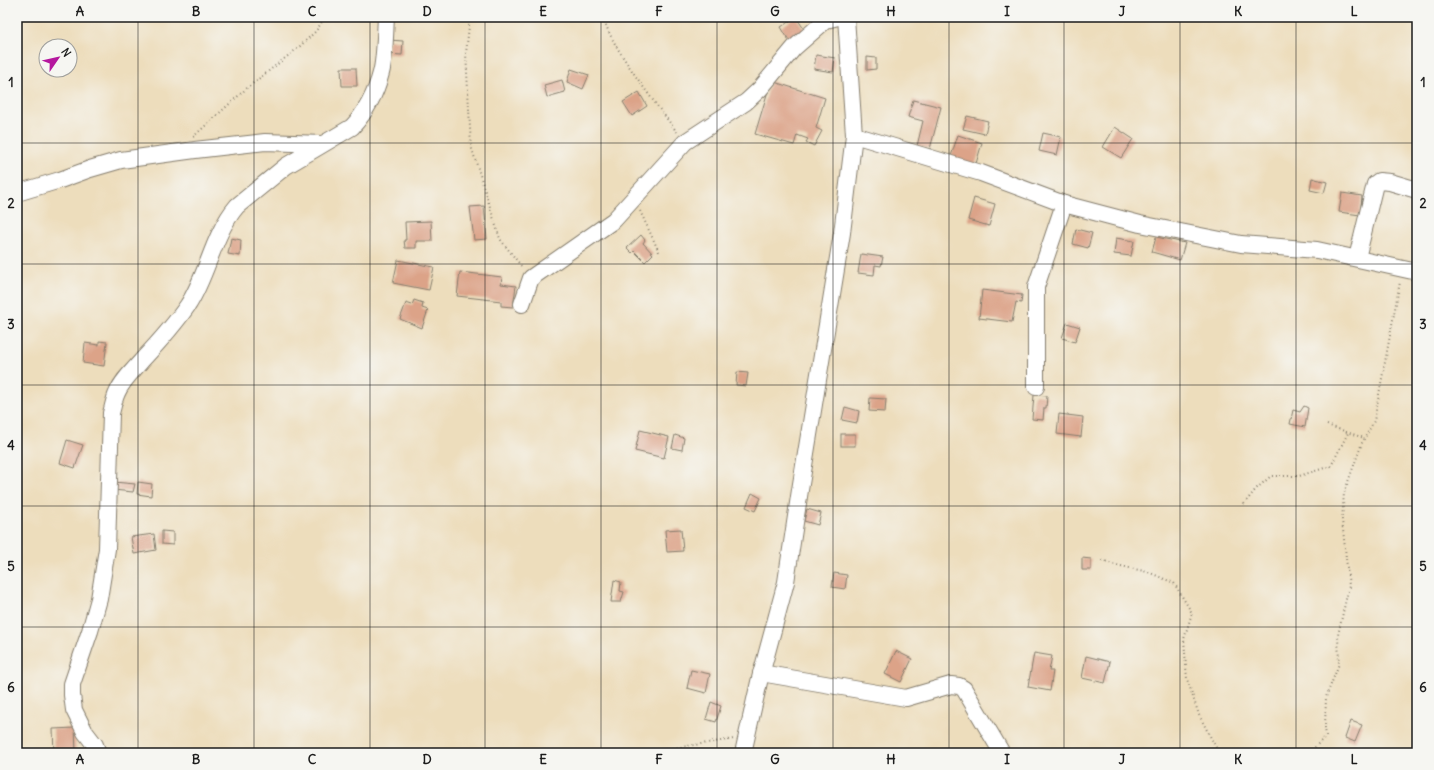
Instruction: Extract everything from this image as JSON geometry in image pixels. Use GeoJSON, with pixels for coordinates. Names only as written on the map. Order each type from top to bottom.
{"type":"FeatureCollection","features":[{"type":"Feature","properties":{"kind":"street"},"geometry":{"type":"LineString","coordinates":[[98,753],[95,745],[84,732],[74,710],[72,684],[99,599],[106,556],[111,414],[116,393],[124,381],[168,332],[189,303],[208,265],[222,228],[230,214],[237,206],[286,166],[352,127],[364,113],[373,96],[382,72],[386,17]]}},
{"type":"Feature","properties":{"kind":"street"},"geometry":{"type":"LineString","coordinates":[[522,304],[531,278],[614,220],[685,142],[746,102],[760,89],[794,48],[826,20],[838,17]]}},
{"type":"Feature","properties":{"kind":"street"},"geometry":{"type":"LineString","coordinates":[[743,753],[761,673],[786,582],[842,233],[854,135],[846,17]]}},
{"type":"Feature","properties":{"kind":"street"},"geometry":{"type":"LineString","coordinates":[[854,135],[981,173],[1064,204],[1140,224],[1241,244],[1317,250],[1410,270]]}},
{"type":"Feature","properties":{"kind":"street"},"geometry":{"type":"LineString","coordinates":[[17,193],[121,160],[265,142],[322,144]]}},
{"type":"Feature","properties":{"kind":"street"},"geometry":{"type":"LineString","coordinates":[[1357,258],[1375,184],[1379,181],[1390,182],[1417,190]]}},
{"type":"Feature","properties":{"kind":"street"},"geometry":{"type":"LineString","coordinates":[[1036,387],[1036,287],[1064,204]]}},
{"type":"Feature","properties":{"kind":"street"},"geometry":{"type":"LineString","coordinates":[[761,673],[906,698],[951,684],[960,686],[964,689],[1002,753]]}},
{"type":"Feature","properties":{"kind":"path"},"geometry":{"type":"LineString","coordinates":[[192,137],[247,88],[298,48],[316,31],[325,17]]}},
{"type":"Feature","properties":{"kind":"path"},"geometry":{"type":"LineString","coordinates":[[470,17],[466,53],[471,146],[500,239],[531,278]]}},
{"type":"Feature","properties":{"kind":"path"},"geometry":{"type":"LineString","coordinates":[[605,17],[604,20],[608,31],[638,82],[685,142]]}},
{"type":"Feature","properties":{"kind":"path"},"geometry":{"type":"LineString","coordinates":[[634,199],[660,254]]}},
{"type":"Feature","properties":{"kind":"path"},"geometry":{"type":"LineString","coordinates":[[1309,753],[1326,736],[1326,697],[1339,664],[1338,635],[1349,586],[1342,520],[1344,493],[1364,438],[1374,421],[1410,270]]}},
{"type":"Feature","properties":{"kind":"path"},"geometry":{"type":"LineString","coordinates":[[1327,425],[1364,438]]}},
{"type":"Feature","properties":{"kind":"path"},"geometry":{"type":"LineString","coordinates":[[1244,504],[1256,489],[1271,476],[1299,476],[1330,466],[1348,433]]}},
{"type":"Feature","properties":{"kind":"path"},"geometry":{"type":"LineString","coordinates":[[1102,560],[1112,564],[1148,572],[1174,583],[1186,601],[1192,613],[1184,639],[1187,679],[1199,715],[1220,753]]}},
{"type":"Feature","properties":{"kind":"path"},"geometry":{"type":"LineString","coordinates":[[641,753],[747,737]]}},
{"type":"Feature","properties":{"kind":"building"},"geometry":{"type":"Polygon","coordinates":[[[796,17],[806,32],[790,42],[781,27],[796,17]]]}},
{"type":"Feature","properties":{"kind":"building"},"geometry":{"type":"Polygon","coordinates":[[[389,40],[403,41],[402,55],[388,54],[389,40]]]}},
{"type":"Feature","properties":{"kind":"building"},"geometry":{"type":"Polygon","coordinates":[[[816,55],[835,58],[833,72],[814,69],[816,55]]]}},
{"type":"Feature","properties":{"kind":"building"},"geometry":{"type":"Polygon","coordinates":[[[867,57],[876,58],[876,69],[867,70],[867,57]]]}},
{"type":"Feature","properties":{"kind":"building"},"geometry":{"type":"Polygon","coordinates":[[[341,68],[356,68],[357,86],[342,86],[341,68]]]}},
{"type":"Feature","properties":{"kind":"building"},"geometry":{"type":"Polygon","coordinates":[[[571,69],[589,75],[583,89],[567,82],[571,69]]]}},
{"type":"Feature","properties":{"kind":"building"},"geometry":{"type":"Polygon","coordinates":[[[562,80],[565,92],[547,97],[544,85],[562,80]]]}},
{"type":"Feature","properties":{"kind":"building"},"geometry":{"type":"Polygon","coordinates":[[[771,81],[825,98],[816,128],[822,131],[814,146],[806,142],[808,139],[797,135],[794,145],[755,134],[771,81]]]}},
{"type":"Feature","properties":{"kind":"building"},"geometry":{"type":"Polygon","coordinates":[[[639,92],[647,106],[632,116],[623,102],[639,92]]]}},
{"type":"Feature","properties":{"kind":"building"},"geometry":{"type":"Polygon","coordinates":[[[913,100],[941,107],[930,149],[917,146],[923,121],[908,117],[913,100]]]}},
{"type":"Feature","properties":{"kind":"building"},"geometry":{"type":"Polygon","coordinates":[[[967,116],[988,121],[985,134],[963,129],[967,116]]]}},
{"type":"Feature","properties":{"kind":"building"},"geometry":{"type":"Polygon","coordinates":[[[1115,127],[1133,139],[1121,158],[1103,147],[1115,127]]]}},
{"type":"Feature","properties":{"kind":"building"},"geometry":{"type":"Polygon","coordinates":[[[1043,133],[1061,137],[1057,155],[1039,151],[1043,133]]]}},
{"type":"Feature","properties":{"kind":"building"},"geometry":{"type":"Polygon","coordinates":[[[958,135],[982,143],[975,167],[950,159],[958,135]]]}},
{"type":"Feature","properties":{"kind":"building"},"geometry":{"type":"Polygon","coordinates":[[[1312,178],[1327,182],[1324,193],[1310,190],[1312,178]]]}},
{"type":"Feature","properties":{"kind":"building"},"geometry":{"type":"Polygon","coordinates":[[[1342,193],[1362,196],[1360,215],[1339,212],[1342,193]]]}},
{"type":"Feature","properties":{"kind":"building"},"geometry":{"type":"Polygon","coordinates":[[[974,198],[995,204],[989,226],[968,220],[974,198]]]}},
{"type":"Feature","properties":{"kind":"building"},"geometry":{"type":"Polygon","coordinates":[[[484,206],[487,239],[474,240],[470,207],[484,206]]]}},
{"type":"Feature","properties":{"kind":"building"},"geometry":{"type":"Polygon","coordinates":[[[431,221],[432,241],[416,241],[416,248],[405,248],[405,222],[431,221]]]}},
{"type":"Feature","properties":{"kind":"building"},"geometry":{"type":"Polygon","coordinates":[[[1076,229],[1092,233],[1088,248],[1073,244],[1076,229]]]}},
{"type":"Feature","properties":{"kind":"building"},"geometry":{"type":"Polygon","coordinates":[[[641,235],[645,240],[643,243],[653,254],[645,262],[634,251],[632,253],[627,248],[641,235]]]}},
{"type":"Feature","properties":{"kind":"building"},"geometry":{"type":"Polygon","coordinates":[[[1156,237],[1185,243],[1180,260],[1152,252],[1156,237]]]}},
{"type":"Feature","properties":{"kind":"building"},"geometry":{"type":"Polygon","coordinates":[[[231,238],[241,240],[240,256],[228,254],[231,238]]]}},
{"type":"Feature","properties":{"kind":"building"},"geometry":{"type":"Polygon","coordinates":[[[1116,238],[1134,241],[1131,256],[1114,254],[1116,238]]]}},
{"type":"Feature","properties":{"kind":"building"},"geometry":{"type":"Polygon","coordinates":[[[861,254],[883,257],[881,266],[875,265],[874,275],[858,273],[861,254]]]}},
{"type":"Feature","properties":{"kind":"building"},"geometry":{"type":"Polygon","coordinates":[[[398,260],[434,267],[429,290],[393,283],[398,260]]]}},
{"type":"Feature","properties":{"kind":"building"},"geometry":{"type":"Polygon","coordinates":[[[460,272],[502,277],[501,284],[516,286],[513,307],[501,306],[501,301],[457,296],[460,272]]]}},
{"type":"Feature","properties":{"kind":"building"},"geometry":{"type":"Polygon","coordinates":[[[982,290],[1022,295],[1021,303],[1016,302],[1012,322],[979,318],[982,290]]]}},
{"type":"Feature","properties":{"kind":"building"},"geometry":{"type":"Polygon","coordinates":[[[414,300],[423,303],[422,308],[428,310],[422,328],[400,319],[406,303],[412,305],[414,300]]]}},
{"type":"Feature","properties":{"kind":"building"},"geometry":{"type":"Polygon","coordinates":[[[1067,323],[1080,327],[1075,342],[1062,338],[1067,323]]]}},
{"type":"Feature","properties":{"kind":"building"},"geometry":{"type":"Polygon","coordinates":[[[99,341],[107,342],[104,366],[83,363],[85,343],[99,345],[99,341]]]}},
{"type":"Feature","properties":{"kind":"building"},"geometry":{"type":"Polygon","coordinates":[[[737,372],[748,373],[746,386],[736,385],[737,372]]]}},
{"type":"Feature","properties":{"kind":"building"},"geometry":{"type":"Polygon","coordinates":[[[1034,395],[1047,396],[1043,420],[1032,419],[1034,395]]]}},
{"type":"Feature","properties":{"kind":"building"},"geometry":{"type":"Polygon","coordinates":[[[870,398],[886,399],[885,412],[869,411],[870,398]]]}},
{"type":"Feature","properties":{"kind":"building"},"geometry":{"type":"Polygon","coordinates":[[[1304,406],[1308,408],[1305,427],[1290,424],[1293,410],[1300,412],[1304,406]]]}},
{"type":"Feature","properties":{"kind":"building"},"geometry":{"type":"Polygon","coordinates":[[[845,407],[859,411],[857,423],[842,420],[845,407]]]}},
{"type":"Feature","properties":{"kind":"building"},"geometry":{"type":"Polygon","coordinates":[[[1059,414],[1083,417],[1081,437],[1057,434],[1059,414]]]}},
{"type":"Feature","properties":{"kind":"building"},"geometry":{"type":"Polygon","coordinates":[[[640,430],[669,437],[664,458],[635,451],[640,430]]]}},
{"type":"Feature","properties":{"kind":"building"},"geometry":{"type":"Polygon","coordinates":[[[841,434],[855,434],[855,446],[841,446],[841,434]]]}},
{"type":"Feature","properties":{"kind":"building"},"geometry":{"type":"Polygon","coordinates":[[[675,435],[684,438],[682,450],[672,448],[675,435]]]}},
{"type":"Feature","properties":{"kind":"building"},"geometry":{"type":"Polygon","coordinates":[[[67,440],[83,445],[75,468],[60,463],[67,440]]]}},
{"type":"Feature","properties":{"kind":"building"},"geometry":{"type":"Polygon","coordinates":[[[114,482],[135,484],[133,492],[113,490],[114,482]]]}},
{"type":"Feature","properties":{"kind":"building"},"geometry":{"type":"Polygon","coordinates":[[[138,482],[152,484],[151,496],[137,494],[138,482]]]}},
{"type":"Feature","properties":{"kind":"building"},"geometry":{"type":"Polygon","coordinates":[[[752,493],[761,498],[755,511],[746,507],[752,493]]]}},
{"type":"Feature","properties":{"kind":"building"},"geometry":{"type":"Polygon","coordinates":[[[807,509],[821,513],[818,525],[804,521],[807,509]]]}},
{"type":"Feature","properties":{"kind":"building"},"geometry":{"type":"Polygon","coordinates":[[[681,529],[683,551],[667,552],[665,530],[681,529]]]}},
{"type":"Feature","properties":{"kind":"building"},"geometry":{"type":"Polygon","coordinates":[[[162,531],[173,532],[173,545],[162,544],[162,531]]]}},
{"type":"Feature","properties":{"kind":"building"},"geometry":{"type":"Polygon","coordinates":[[[154,534],[156,550],[134,554],[131,537],[154,534]]]}},
{"type":"Feature","properties":{"kind":"building"},"geometry":{"type":"Polygon","coordinates":[[[1082,558],[1091,559],[1091,570],[1082,570],[1082,558]]]}},
{"type":"Feature","properties":{"kind":"building"},"geometry":{"type":"Polygon","coordinates":[[[834,573],[847,575],[845,589],[832,587],[834,573]]]}},
{"type":"Feature","properties":{"kind":"building"},"geometry":{"type":"Polygon","coordinates":[[[614,580],[621,582],[620,591],[624,592],[621,602],[611,602],[614,580]]]}},
{"type":"Feature","properties":{"kind":"building"},"geometry":{"type":"Polygon","coordinates":[[[896,651],[912,659],[901,682],[885,674],[896,651]]]}},
{"type":"Feature","properties":{"kind":"building"},"geometry":{"type":"Polygon","coordinates":[[[1034,653],[1052,656],[1049,671],[1053,671],[1050,691],[1028,687],[1034,653]]]}},
{"type":"Feature","properties":{"kind":"building"},"geometry":{"type":"Polygon","coordinates":[[[1086,656],[1110,662],[1105,683],[1082,678],[1086,656]]]}},
{"type":"Feature","properties":{"kind":"building"},"geometry":{"type":"Polygon","coordinates":[[[691,670],[710,674],[706,693],[687,688],[691,670]]]}},
{"type":"Feature","properties":{"kind":"building"},"geometry":{"type":"Polygon","coordinates":[[[711,702],[721,706],[716,722],[706,719],[711,702]]]}},
{"type":"Feature","properties":{"kind":"building"},"geometry":{"type":"Polygon","coordinates":[[[1351,721],[1362,725],[1355,742],[1345,738],[1351,721]]]}},
{"type":"Feature","properties":{"kind":"building"},"geometry":{"type":"Polygon","coordinates":[[[75,728],[76,753],[54,753],[53,729],[75,728]]]}}]}
